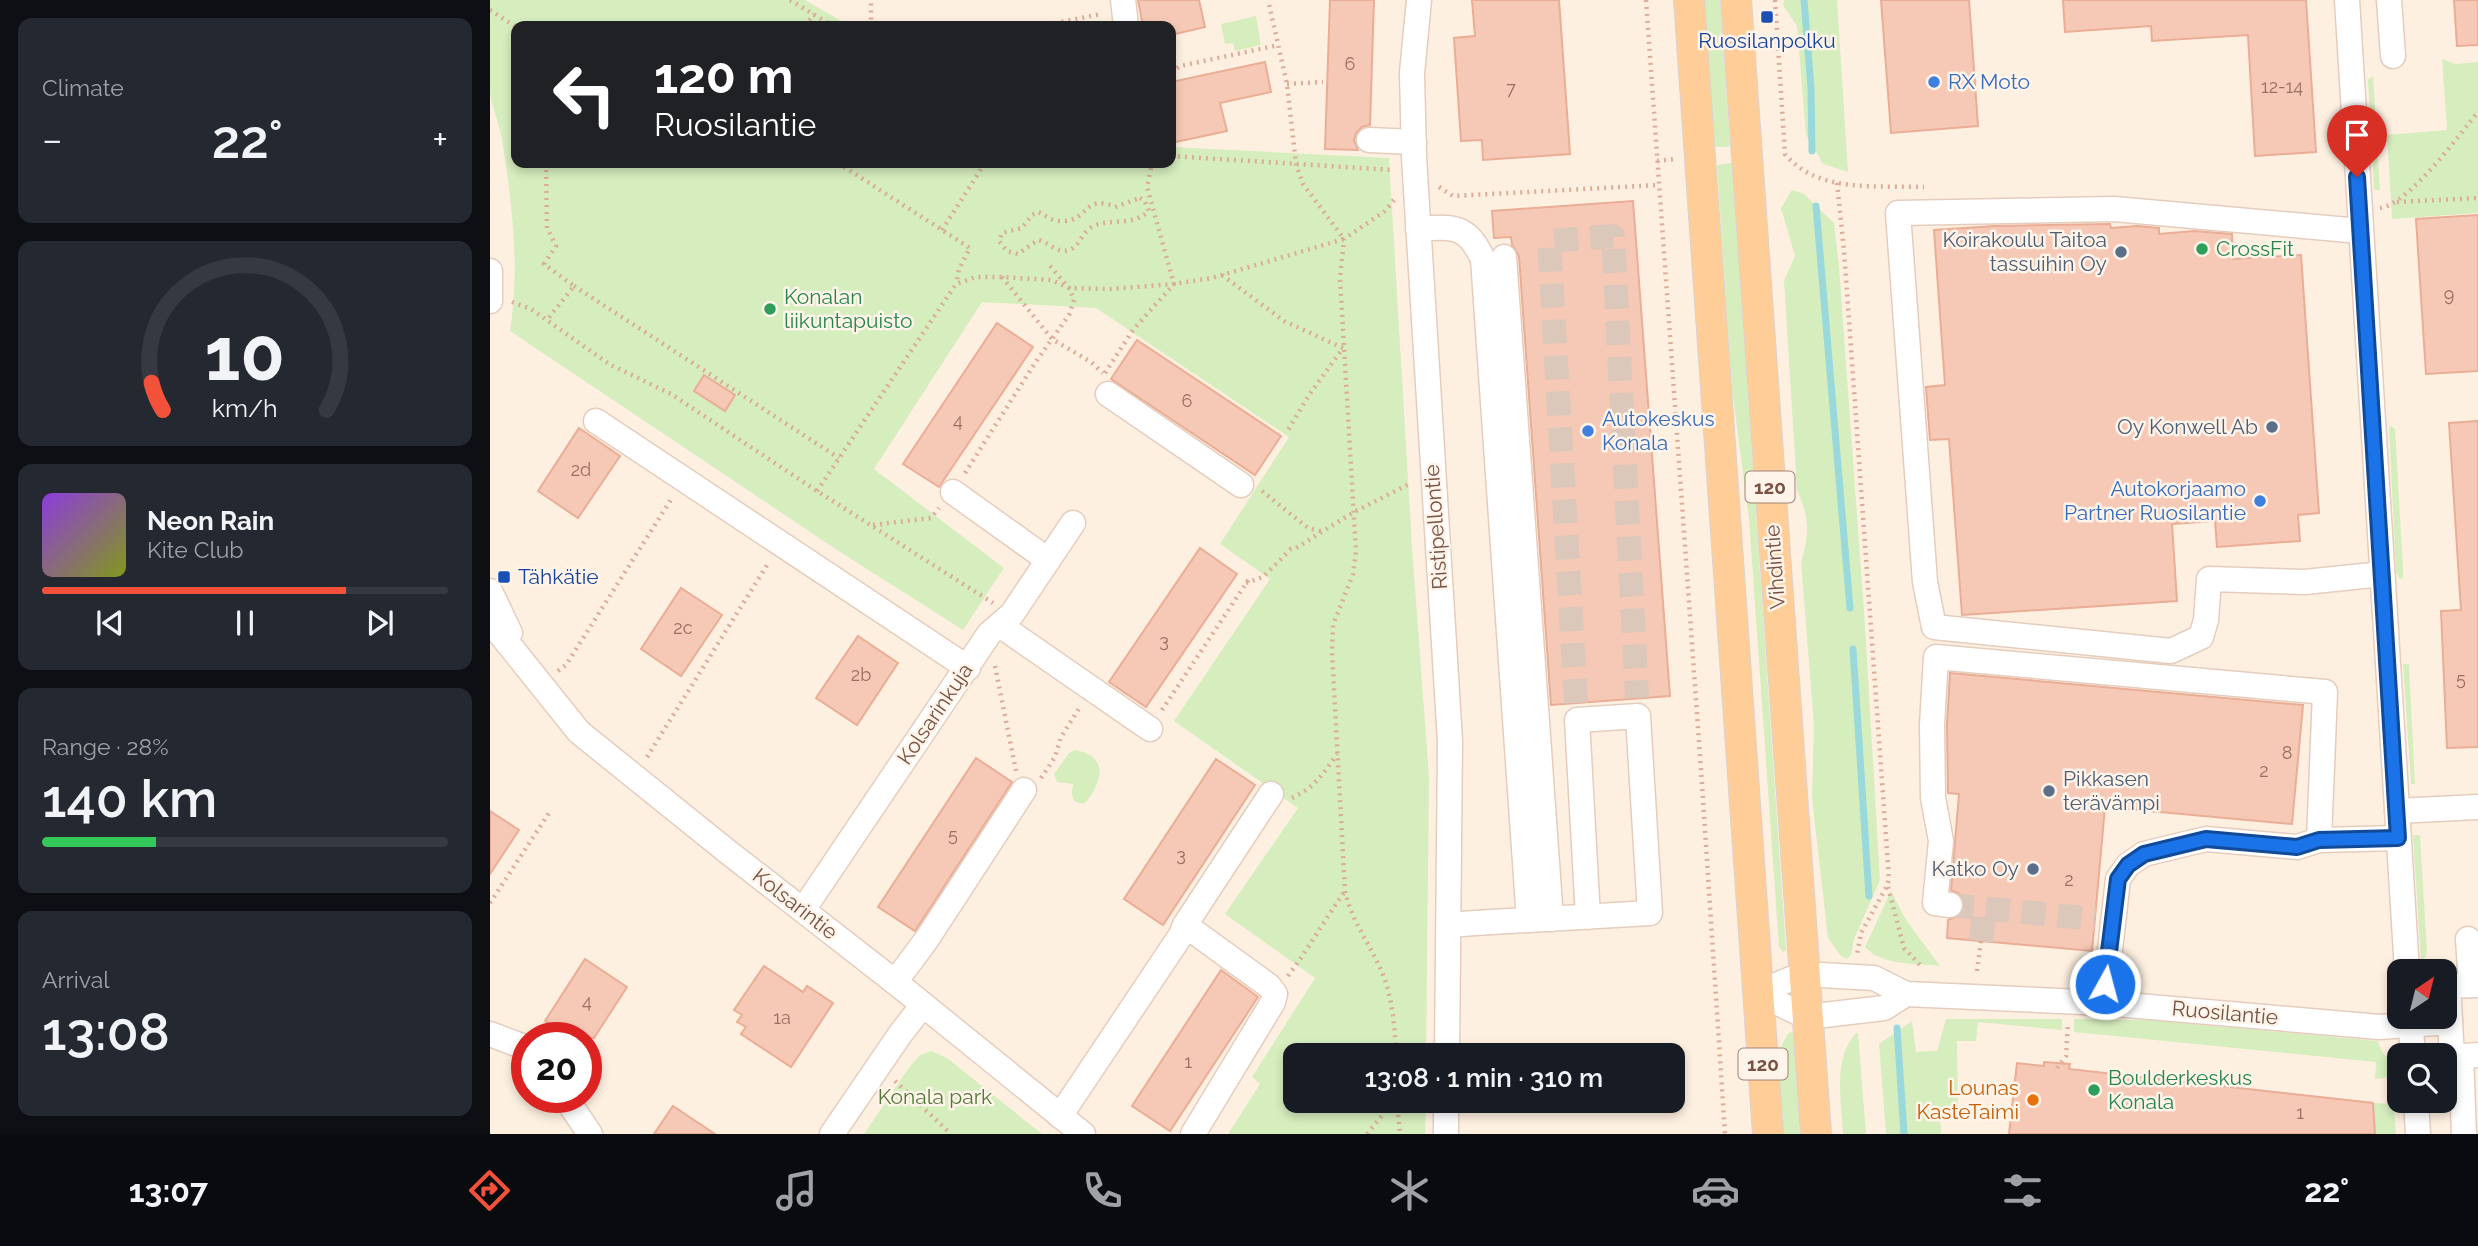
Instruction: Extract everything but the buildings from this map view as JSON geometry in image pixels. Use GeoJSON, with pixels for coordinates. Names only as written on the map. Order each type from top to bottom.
{"type":"FeatureCollection","features":[{"type":"Feature","properties":{"kind":"main road","name":"120"},"geometry":{"type":"LineString","coordinates":[[1689,0],[1768,1134]]}},
{"type":"Feature","properties":{"kind":"main road","name":"Vihdintie"},"geometry":{"type":"LineString","coordinates":[[1736,0],[1816,1134]]}},
{"type":"Feature","properties":{"kind":"street","name":"Ristipellontie"},"geometry":{"type":"LineString","coordinates":[[1419,0],[1412,73],[1414,142],[1450,741],[1447,1043]]}},
{"type":"Feature","properties":{"kind":"street"},"geometry":{"type":"LineString","coordinates":[[2347,0],[2406,959]]}},
{"type":"Feature","properties":{"kind":"street"},"geometry":{"type":"LineString","coordinates":[[2389,0],[2393,56]]}},
{"type":"Feature","properties":{"kind":"street"},"geometry":{"type":"LineString","coordinates":[[1369,140],[1414,142]]}},
{"type":"Feature","properties":{"kind":"street"},"geometry":{"type":"LineString","coordinates":[[2360,231],[2114,209],[1898,213],[1925,582],[1934,628],[2171,651],[2201,637],[2206,620],[2209,579],[2305,582],[2382,574]]}},
{"type":"Feature","properties":{"kind":"street"},"geometry":{"type":"LineString","coordinates":[[1418,229],[1438,227],[1469,235],[1483,259],[1540,919]]}},
{"type":"Feature","properties":{"kind":"street"},"geometry":{"type":"LineString","coordinates":[[1504,257],[1540,919]]}},
{"type":"Feature","properties":{"kind":"street"},"geometry":{"type":"LineString","coordinates":[[490,271],[490,299]]}},
{"type":"Feature","properties":{"kind":"street"},"geometry":{"type":"LineString","coordinates":[[1106,384],[1241,485]]}},
{"type":"Feature","properties":{"kind":"street"},"geometry":{"type":"LineString","coordinates":[[596,421],[968,667]]}},
{"type":"Feature","properties":{"kind":"street"},"geometry":{"type":"LineString","coordinates":[[953,492],[1048,560]]}},
{"type":"Feature","properties":{"kind":"street","name":"Kolsarinkuja"},"geometry":{"type":"LineString","coordinates":[[803,910],[968,667],[1073,523]]}},
{"type":"Feature","properties":{"kind":"street","name":"Kolsarintie"},"geometry":{"type":"LineString","coordinates":[[490,591],[523,659]]}},
{"type":"Feature","properties":{"kind":"street","name":"Kolsarintie"},"geometry":{"type":"LineString","coordinates":[[490,621],[579,732],[1083,1134]]}},
{"type":"Feature","properties":{"kind":"street"},"geometry":{"type":"LineString","coordinates":[[1001,625],[1150,729]]}},
{"type":"Feature","properties":{"kind":"street"},"geometry":{"type":"LineString","coordinates":[[1950,905],[1934,904],[1941,841],[1933,799],[1932,725],[1936,657],[2325,692],[2319,840]]}},
{"type":"Feature","properties":{"kind":"street"},"geometry":{"type":"LineString","coordinates":[[1449,925],[1540,919],[1588,917],[1650,913],[1638,707],[1576,711],[1588,917]]}},
{"type":"Feature","properties":{"kind":"street"},"geometry":{"type":"LineString","coordinates":[[895,982],[928,939],[1024,790]]}},
{"type":"Feature","properties":{"kind":"street"},"geometry":{"type":"LineString","coordinates":[[1060,1116],[1181,935],[1267,799]]}},
{"type":"Feature","properties":{"kind":"street"},"geometry":{"type":"LineString","coordinates":[[2397,811],[2478,807]]}},
{"type":"Feature","properties":{"kind":"street"},"geometry":{"type":"LineString","coordinates":[[2104,1003],[2104,920],[2118,879],[2128,865],[2144,854],[2206,839],[2297,847],[2319,840],[2398,838]]}},
{"type":"Feature","properties":{"kind":"street"},"geometry":{"type":"LineString","coordinates":[[1185,925],[1269,986],[1273,992],[1273,1002],[1193,1134]]}},
{"type":"Feature","properties":{"kind":"street"},"geometry":{"type":"LineString","coordinates":[[2468,939],[2474,985]]}},
{"type":"Feature","properties":{"kind":"street","name":"Ruosilantie"},"geometry":{"type":"LineString","coordinates":[[1757,993],[1803,975],[1874,978],[1906,994],[2104,1003],[2379,1027],[2387,1025]]}},
{"type":"Feature","properties":{"kind":"street"},"geometry":{"type":"LineString","coordinates":[[1757,993],[1807,1017]]}},
{"type":"Feature","properties":{"kind":"street","name":"Ruosilantie"},"geometry":{"type":"LineString","coordinates":[[1807,1017],[1884,1008],[1906,994]]}},
{"type":"Feature","properties":{"kind":"street"},"geometry":{"type":"LineString","coordinates":[[832,1134],[923,1005]]}},
{"type":"Feature","properties":{"kind":"street"},"geometry":{"type":"LineString","coordinates":[[2450,1029],[2452,1057],[2469,1056],[2464,1134]]}},
{"type":"Feature","properties":{"kind":"street"},"geometry":{"type":"LineString","coordinates":[[490,1034],[511,1042]]}},
{"type":"Feature","properties":{"kind":"street"},"geometry":{"type":"LineString","coordinates":[[576,1113],[590,1134]]}},
{"type":"Feature","properties":{"kind":"street"},"geometry":{"type":"LineString","coordinates":[[1446,1113],[1446,1134]]}},
{"type":"Feature","properties":{"kind":"street"},"geometry":{"type":"LineString","coordinates":[[2417,1113],[2418,1134]]}},
{"type":"Feature","properties":{"kind":"path"},"geometry":{"type":"LineString","coordinates":[[790,0],[825,21]]}},
{"type":"Feature","properties":{"kind":"path"},"geometry":{"type":"LineString","coordinates":[[871,0],[871,21]]}},
{"type":"Feature","properties":{"kind":"path"},"geometry":{"type":"LineString","coordinates":[[1268,0],[1287,84],[1296,164],[1303,184],[1344,239],[1340,278],[1356,552],[1353,574],[1333,625],[1332,652],[1345,891],[1351,912],[1384,979],[1393,1013],[1395,1043]]}},
{"type":"Feature","properties":{"kind":"path"},"geometry":{"type":"LineString","coordinates":[[1646,0],[1725,1134]]}},
{"type":"Feature","properties":{"kind":"path"},"geometry":{"type":"LineString","coordinates":[[1774,0],[1785,154],[1793,165],[1804,172],[1824,181],[1837,183],[1888,840],[1887,886],[1904,947],[1922,967]]}},
{"type":"Feature","properties":{"kind":"path"},"geometry":{"type":"LineString","coordinates":[[490,10],[511,24]]}},
{"type":"Feature","properties":{"kind":"path"},"geometry":{"type":"LineString","coordinates":[[1071,21],[1124,12]]}},
{"type":"Feature","properties":{"kind":"path"},"geometry":{"type":"LineString","coordinates":[[809,21],[814,14]]}},
{"type":"Feature","properties":{"kind":"path"},"geometry":{"type":"LineString","coordinates":[[1176,69],[1279,45]]}},
{"type":"Feature","properties":{"kind":"path"},"geometry":{"type":"LineString","coordinates":[[1287,84],[1323,82]]}},
{"type":"Feature","properties":{"kind":"path"},"geometry":{"type":"LineString","coordinates":[[2385,207],[2396,202],[2419,181],[2478,112]]}},
{"type":"Feature","properties":{"kind":"path"},"geometry":{"type":"LineString","coordinates":[[1176,156],[1394,170]]}},
{"type":"Feature","properties":{"kind":"path"},"geometry":{"type":"LineString","coordinates":[[546,168],[547,228],[556,246],[544,264],[839,458]]}},
{"type":"Feature","properties":{"kind":"path"},"geometry":{"type":"LineString","coordinates":[[817,491],[956,284],[959,269],[970,248],[846,168]]}},
{"type":"Feature","properties":{"kind":"path"},"geometry":{"type":"LineString","coordinates":[[942,230],[982,168]]}},
{"type":"Feature","properties":{"kind":"path"},"geometry":{"type":"LineString","coordinates":[[1151,168],[1147,187],[1149,204],[1149,211],[1146,214],[1122,223],[1105,222],[1091,227],[1070,250],[1060,250],[1038,240],[1018,254],[1007,251],[999,241],[1002,233],[1022,228],[1032,215],[1038,212],[1056,221],[1078,219],[1092,204],[1103,202],[1115,207],[1140,198],[1149,204],[1174,284]]}},
{"type":"Feature","properties":{"kind":"path"},"geometry":{"type":"LineString","coordinates":[[1416,186],[1435,184],[1453,196],[1658,185]]}},
{"type":"Feature","properties":{"kind":"path"},"geometry":{"type":"LineString","coordinates":[[2396,202],[2478,198]]}},
{"type":"Feature","properties":{"kind":"path"},"geometry":{"type":"LineString","coordinates":[[956,284],[965,279],[1001,277],[1051,280],[1069,288],[1110,289],[1174,284],[1221,275],[1344,239],[1385,211]]}},
{"type":"Feature","properties":{"kind":"path"},"geometry":{"type":"LineString","coordinates":[[873,525],[931,518],[953,492],[1069,315],[1074,300],[1069,288],[1050,265]]}},
{"type":"Feature","properties":{"kind":"path"},"geometry":{"type":"LineString","coordinates":[[1221,275],[1284,321],[1343,348]]}},
{"type":"Feature","properties":{"kind":"path"},"geometry":{"type":"LineString","coordinates":[[1001,277],[1052,339],[1091,362],[1106,384],[1133,330],[1174,284]]}},
{"type":"Feature","properties":{"kind":"path"},"geometry":{"type":"LineString","coordinates":[[547,320],[574,286]]}},
{"type":"Feature","properties":{"kind":"path"},"geometry":{"type":"LineString","coordinates":[[490,299],[531,309],[608,364],[671,394],[873,525],[1001,625],[1013,763],[1024,790],[1037,786],[1055,757],[1061,737],[1092,688]]}},
{"type":"Feature","properties":{"kind":"path"},"geometry":{"type":"LineString","coordinates":[[1288,430],[1343,348]]}},
{"type":"Feature","properties":{"kind":"path"},"geometry":{"type":"LineString","coordinates":[[1246,583],[1263,577],[1291,549],[1433,471]]}},
{"type":"Feature","properties":{"kind":"path"},"geometry":{"type":"LineString","coordinates":[[556,672],[566,665],[684,480]]}},
{"type":"Feature","properties":{"kind":"path"},"geometry":{"type":"LineString","coordinates":[[1241,485],[1259,488],[1308,528],[1325,532]]}},
{"type":"Feature","properties":{"kind":"path"},"geometry":{"type":"LineString","coordinates":[[647,757],[780,543]]}},
{"type":"Feature","properties":{"kind":"path"},"geometry":{"type":"LineString","coordinates":[[1150,729],[1251,576]]}},
{"type":"Feature","properties":{"kind":"path"},"geometry":{"type":"LineString","coordinates":[[1267,799],[1284,802],[1306,792],[1319,781],[1338,753]]}},
{"type":"Feature","properties":{"kind":"path"},"geometry":{"type":"LineString","coordinates":[[490,903],[549,813]]}},
{"type":"Feature","properties":{"kind":"path"},"geometry":{"type":"LineString","coordinates":[[1857,957],[1861,933],[1887,886]]}},
{"type":"Feature","properties":{"kind":"path"},"geometry":{"type":"LineString","coordinates":[[1273,992],[1306,951],[1345,891]]}},
{"type":"Feature","properties":{"kind":"path"},"geometry":{"type":"LineString","coordinates":[[1978,971],[1981,941]]}},
{"type":"Feature","properties":{"kind":"path"},"geometry":{"type":"LineString","coordinates":[[2057,1068],[2066,1056],[2068,1019]]}},
{"type":"Feature","properties":{"kind":"path"},"geometry":{"type":"LineString","coordinates":[[878,1068],[951,1134]]}},
{"type":"Feature","properties":{"kind":"path"},"geometry":{"type":"LineString","coordinates":[[1367,1134],[1384,1113]]}},
{"type":"Feature","properties":{"kind":"path"},"geometry":{"type":"LineString","coordinates":[[1398,1113],[1400,1134]]}},
{"type":"Feature","properties":{"kind":"green space"},"geometry":{"type":"Polygon","coordinates":[[[490,0],[805,0],[841,21],[511,21],[511,168],[1176,168],[1176,147],[1389,158],[1412,547],[1429,777],[1426,1043],[1283,1043],[1283,1113],[1426,1113],[1425,1134],[1228,1134],[1260,1084],[1252,1077],[1315,978],[1225,914],[1298,808],[1174,721],[1270,579],[1220,544],[1289,437],[1096,308],[982,302],[874,469],[1004,568],[963,630],[837,550],[510,331],[514,235],[502,139],[492,103],[490,0]]]}},
{"type":"Feature","properties":{"kind":"green space"},"geometry":{"type":"Polygon","coordinates":[[[1704,0],[1720,0],[1730,145],[1728,147],[1716,147],[1714,143],[1704,0]]]}},
{"type":"Feature","properties":{"kind":"green space"},"geometry":{"type":"Polygon","coordinates":[[[1784,0],[1837,0],[1848,172],[1823,164],[1806,135],[1797,26],[1783,5],[1784,0]]]}},
{"type":"Feature","properties":{"kind":"green space"},"geometry":{"type":"Polygon","coordinates":[[[1256,16],[1261,45],[1235,51],[1233,43],[1225,44],[1221,24],[1256,16]]]}},
{"type":"Feature","properties":{"kind":"green space"},"geometry":{"type":"Polygon","coordinates":[[[2442,59],[2455,64],[2478,62],[2478,213],[2392,219],[2387,135],[2447,130],[2442,59]]]}},
{"type":"Feature","properties":{"kind":"green space"},"geometry":{"type":"Polygon","coordinates":[[[2373,76],[2380,190],[2374,188],[2368,80],[2373,76]]]}},
{"type":"Feature","properties":{"kind":"green space"},"geometry":{"type":"Polygon","coordinates":[[[1732,163],[1786,950],[1783,952],[1779,947],[1749,519],[1732,389],[1717,165],[1732,163]]]}},
{"type":"Feature","properties":{"kind":"green space"},"geometry":{"type":"Polygon","coordinates":[[[1792,190],[1804,194],[1834,223],[1865,626],[1880,880],[1854,939],[1851,955],[1847,959],[1841,956],[1828,938],[1812,798],[1814,726],[1801,562],[1807,525],[1797,490],[1784,281],[1795,256],[1781,208],[1792,190]]]}},
{"type":"Feature","properties":{"kind":"green space"},"geometry":{"type":"Polygon","coordinates":[[[2391,426],[2395,429],[2403,569],[2403,578],[2400,579],[2396,572],[2391,426]]]}},
{"type":"Feature","properties":{"kind":"green space"},"geometry":{"type":"Polygon","coordinates":[[[2403,664],[2409,664],[2415,784],[2411,784],[2403,664]]]}},
{"type":"Feature","properties":{"kind":"green space"},"geometry":{"type":"Polygon","coordinates":[[[1075,750],[1093,758],[1100,771],[1096,787],[1085,803],[1077,802],[1073,798],[1073,784],[1057,782],[1054,774],[1069,753],[1075,750]]]}},
{"type":"Feature","properties":{"kind":"green space"},"geometry":{"type":"Polygon","coordinates":[[[2413,835],[2420,835],[2427,952],[2425,958],[2421,959],[2413,835]]]}},
{"type":"Feature","properties":{"kind":"green space"},"geometry":{"type":"Polygon","coordinates":[[[1891,891],[1906,920],[1940,966],[1890,961],[1865,947],[1891,891]]]}},
{"type":"Feature","properties":{"kind":"green space"},"geometry":{"type":"Polygon","coordinates":[[[1946,1019],[2062,1019],[2062,1030],[1978,1022],[1976,1041],[1957,1041],[1958,1109],[1940,1110],[1941,1134],[1886,1134],[1879,1044],[1912,1021],[1916,1052],[1937,1051],[1946,1019]]]}},
{"type":"Feature","properties":{"kind":"green space"},"geometry":{"type":"Polygon","coordinates":[[[2074,1019],[2149,1020],[2378,1041],[2387,1058],[2387,1078],[2375,1079],[2376,1062],[2074,1032],[2074,1019]]]}},
{"type":"Feature","properties":{"kind":"green space"},"geometry":{"type":"Polygon","coordinates":[[[1790,1032],[1793,1033],[1800,1134],[1783,1134],[1780,1109],[1778,1066],[1784,1041],[1790,1032]]]}},
{"type":"Feature","properties":{"kind":"green space"},"geometry":{"type":"Polygon","coordinates":[[[1856,1033],[1866,1134],[1843,1134],[1841,1068],[1849,1043],[1856,1033]]]}},
{"type":"Feature","properties":{"kind":"green space","name":"Konala park"},"geometry":{"type":"Polygon","coordinates":[[[931,1051],[947,1058],[1042,1134],[864,1134],[908,1069],[920,1055],[931,1051]]]}},
{"type":"Feature","properties":{"kind":"green space"},"geometry":{"type":"Polygon","coordinates":[[[2373,1103],[2387,1104],[2387,1113],[2394,1113],[2396,1134],[2375,1134],[2373,1103]]]}},
{"type":"Feature","properties":{"kind":"waterway"},"geometry":{"type":"LineString","coordinates":[[1804,0],[1811,88],[1812,151]]}},
{"type":"Feature","properties":{"kind":"waterway"},"geometry":{"type":"LineString","coordinates":[[1816,206],[1850,608]]}},
{"type":"Feature","properties":{"kind":"waterway"},"geometry":{"type":"LineString","coordinates":[[1853,649],[1869,896]]}},
{"type":"Feature","properties":{"kind":"waterway"},"geometry":{"type":"LineString","coordinates":[[1897,1028],[1904,1134]]}},
{"type":"Feature","properties":{"kind":"tunnel"},"geometry":{"type":"LineString","coordinates":[[1576,703],[1549,241],[1613,236],[1637,698]]}},
{"type":"Feature","properties":{"kind":"tunnel"},"geometry":{"type":"LineString","coordinates":[[1950,905],[2095,919]]}},
{"type":"Feature","properties":{"kind":"tunnel"},"geometry":{"type":"LineString","coordinates":[[1981,941],[1985,908]]}},
{"type":"Feature","properties":{"kind":"place","name":"Ruosilanpolku"},"geometry":{"type":"Point","coordinates":[1767,17]}},
{"type":"Feature","properties":{"kind":"place","name":"RX Moto"},"geometry":{"type":"Point","coordinates":[1934,82]}},
{"type":"Feature","properties":{"kind":"place","name":"CrossFit"},"geometry":{"type":"Point","coordinates":[2202,249]}},
{"type":"Feature","properties":{"kind":"place","name":"Koirakoulu Taitoa tassuihin Oy"},"geometry":{"type":"Point","coordinates":[2121,252]}},
{"type":"Feature","properties":{"kind":"place","name":"Konalan liikuntapuisto"},"geometry":{"type":"Point","coordinates":[770,309]}},
{"type":"Feature","properties":{"kind":"place","name":"Oy Konwell Ab"},"geometry":{"type":"Point","coordinates":[2272,427]}},
{"type":"Feature","properties":{"kind":"place","name":"Autokeskus Konala"},"geometry":{"type":"Point","coordinates":[1588,431]}},
{"type":"Feature","properties":{"kind":"place","name":"Autokorjaamo Partner Ruosilantie"},"geometry":{"type":"Point","coordinates":[2260,501]}},
{"type":"Feature","properties":{"kind":"place","name":"Tähkätie"},"geometry":{"type":"Point","coordinates":[504,577]}},
{"type":"Feature","properties":{"kind":"place","name":"Pikkasen terävämpi"},"geometry":{"type":"Point","coordinates":[2049,791]}},
{"type":"Feature","properties":{"kind":"place","name":"Katko Oy"},"geometry":{"type":"Point","coordinates":[2033,869]}},
{"type":"Feature","properties":{"kind":"place","name":"Boulderkeskus Konala"},"geometry":{"type":"Point","coordinates":[2094,1090]}},
{"type":"Feature","properties":{"kind":"place","name":"Lounas KasteTaimi"},"geometry":{"type":"Point","coordinates":[2033,1100]}},
{"type":"Feature","properties":{"kind":"route"},"geometry":{"type":"LineString","coordinates":[[2105,984],[2118,879],[2128,865],[2144,854],[2206,839],[2297,847],[2319,840],[2398,838],[2357,177]]}}]}
